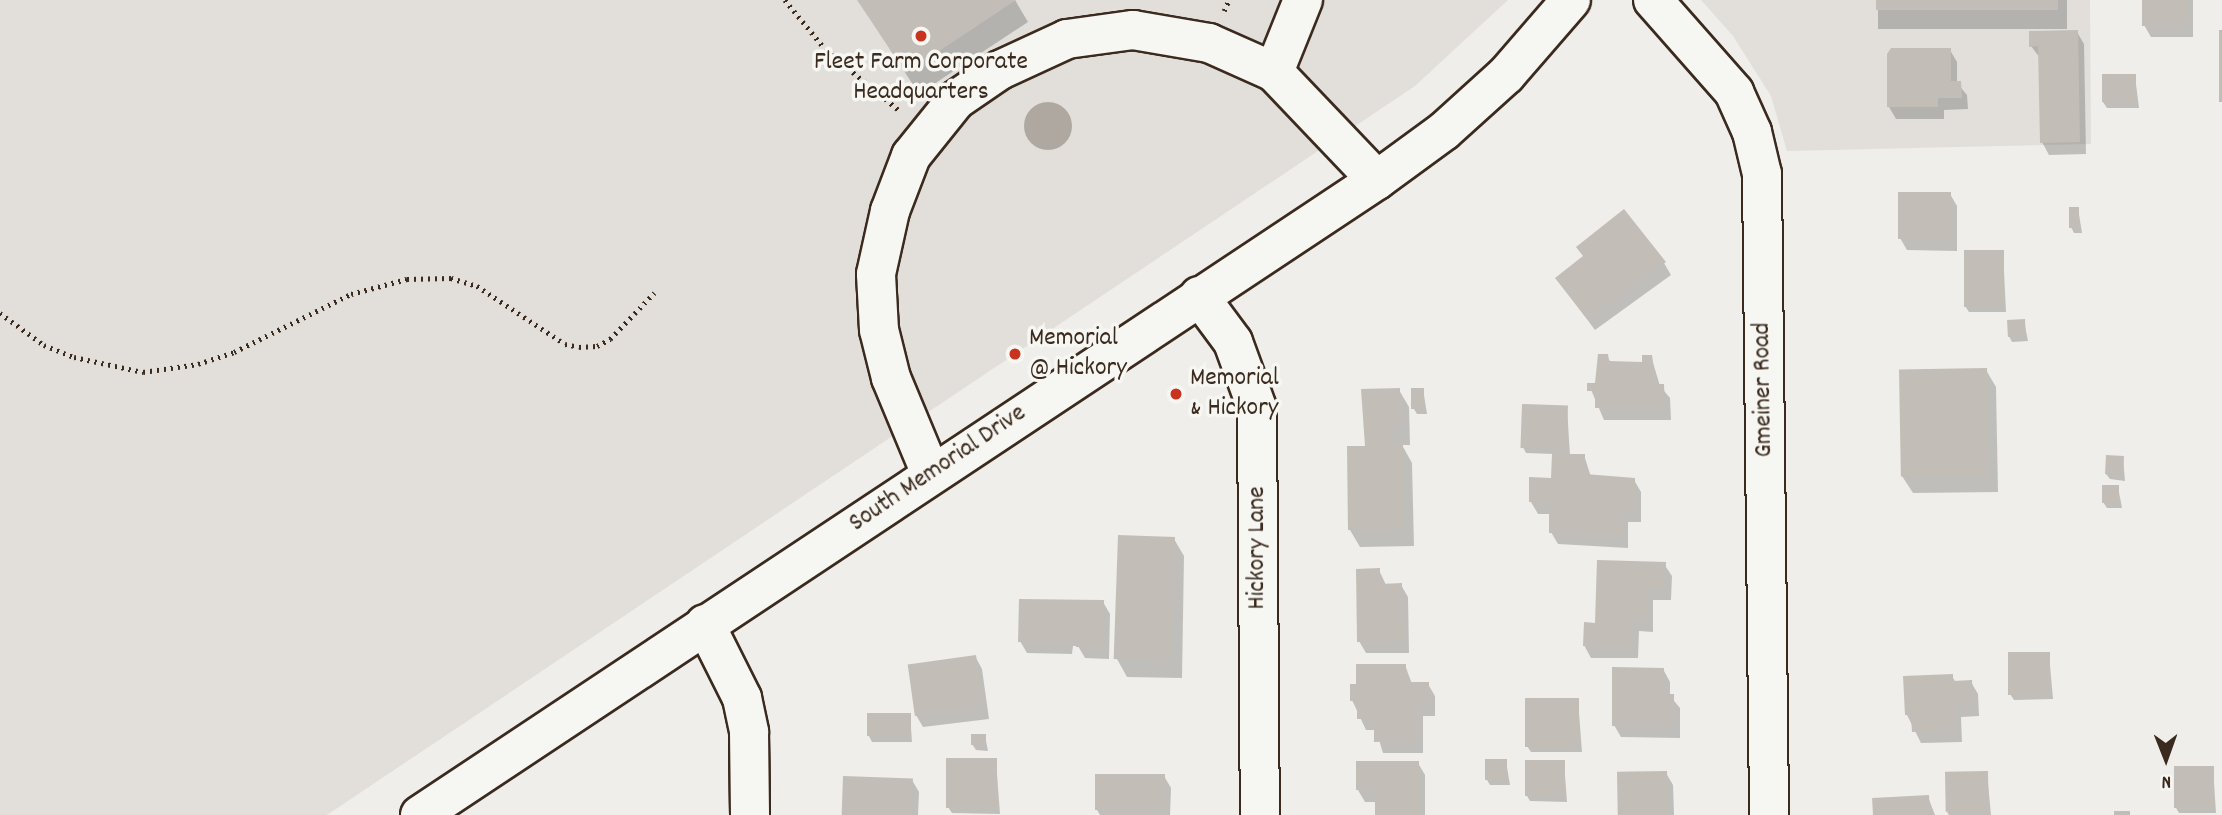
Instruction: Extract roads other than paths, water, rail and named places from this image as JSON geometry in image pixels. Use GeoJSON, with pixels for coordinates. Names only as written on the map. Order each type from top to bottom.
{"type":"FeatureCollection","features":[{"type":"Feature","properties":{"kind":"street"},"geometry":{"type":"LineString","coordinates":[[1274,72],[1303,0]]}},
{"type":"Feature","properties":{"kind":"street","name":"South Memorial Drive"},"geometry":{"type":"LineString","coordinates":[[420,815],[1377,180],[1444,131],[1506,75],[1571,0]]}},
{"type":"Feature","properties":{"kind":"street","name":"Gmeiner Road"},"geometry":{"type":"LineString","coordinates":[[1653,0],[1734,92],[1752,132],[1762,174],[1769,815]]}},
{"type":"Feature","properties":{"kind":"street"},"geometry":{"type":"LineString","coordinates":[[931,474],[891,379],[879,330],[876,274],[890,211],[911,156],[956,100],[1000,70],[1067,40],[1133,30],[1209,43],[1274,72],[1377,180]]}},
{"type":"Feature","properties":{"kind":"street","name":"Hickory Lane"},"geometry":{"type":"LineString","coordinates":[[1199,296],[1233,342],[1257,408],[1260,815]]}},
{"type":"Feature","properties":{"kind":"street"},"geometry":{"type":"LineString","coordinates":[[705,624],[742,698],[749,732],[750,815]]}},
{"type":"Feature","properties":{"kind":"place","name":"Fleet Farm Corporate Headquarters"},"geometry":{"type":"Point","coordinates":[921,36]}},
{"type":"Feature","properties":{"kind":"place","name":"Memorial @ Hickory"},"geometry":{"type":"Point","coordinates":[1015,354]}},
{"type":"Feature","properties":{"kind":"place","name":"Memorial & Hickory"},"geometry":{"type":"Point","coordinates":[1176,394]}}]}
